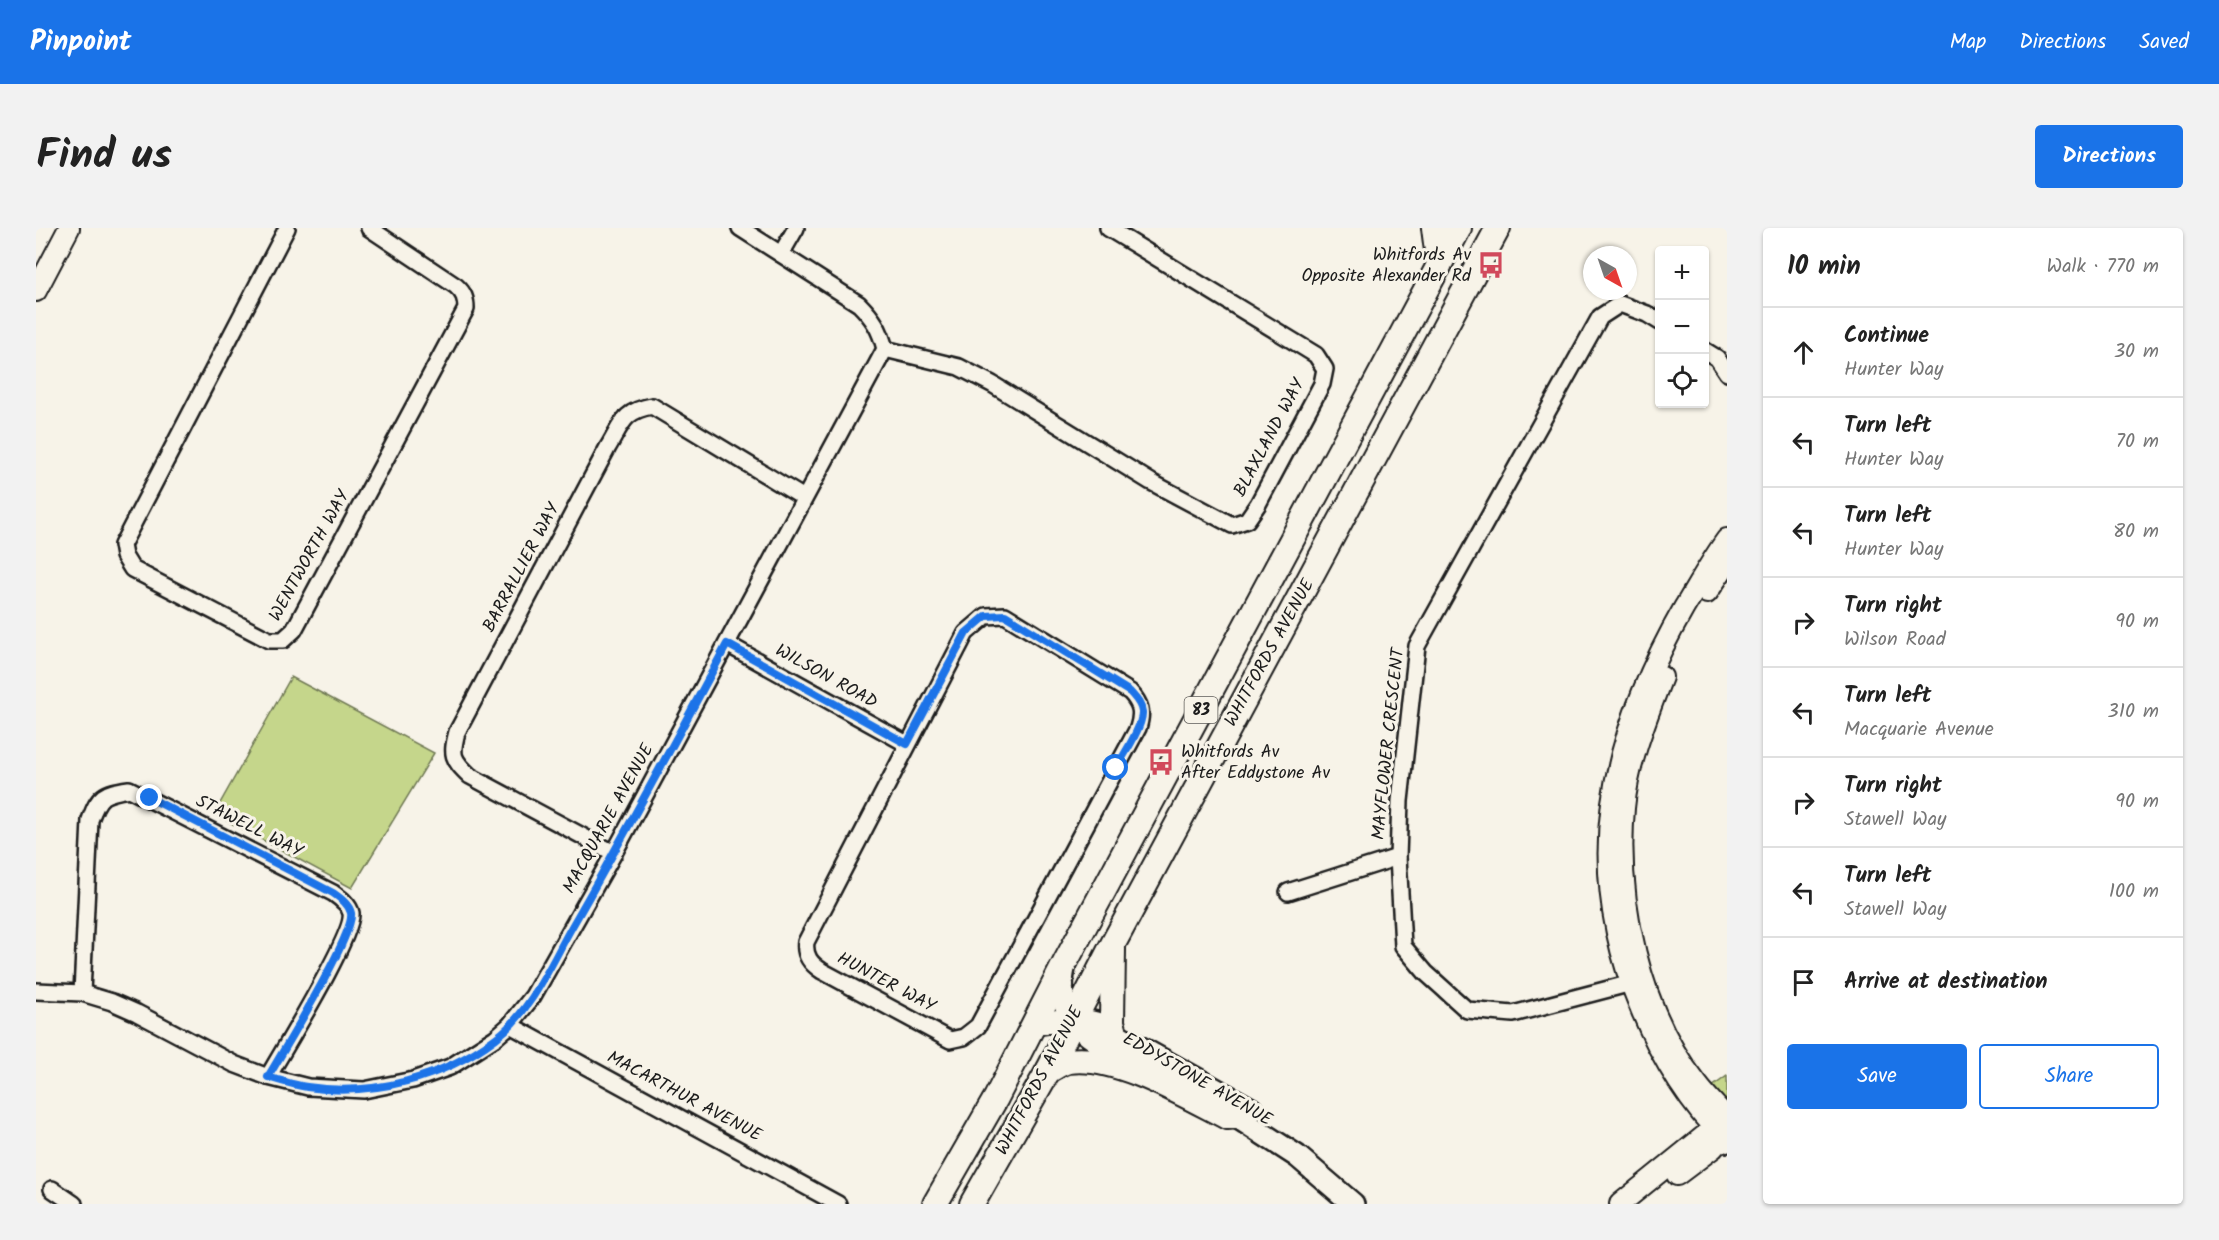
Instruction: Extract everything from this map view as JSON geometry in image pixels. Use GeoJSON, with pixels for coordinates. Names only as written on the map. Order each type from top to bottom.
{"type":"FeatureCollection","features":[{"type":"Feature","properties":{"kind":"main road"},"geometry":{"type":"LineString","coordinates":[[1434,228],[1438,266]]}},
{"type":"Feature","properties":{"kind":"main road","name":"WHITFORDS AVENUE"},"geometry":{"type":"LineString","coordinates":[[935,1204],[967,1152],[1066,962],[1459,228]]}},
{"type":"Feature","properties":{"kind":"main road"},"geometry":{"type":"LineString","coordinates":[[1464,291],[1477,228]]}},
{"type":"Feature","properties":{"kind":"main road","name":"WHITFORDS AVENUE"},"geometry":{"type":"LineString","coordinates":[[972,1204],[1048,1071],[1113,944],[1498,228]]}},
{"type":"Feature","properties":{"kind":"main road"},"geometry":{"type":"LineString","coordinates":[[1113,944],[1112,1008],[1115,1033]]}},
{"type":"Feature","properties":{"kind":"main road"},"geometry":{"type":"LineString","coordinates":[[1066,962],[1061,982],[1064,1004],[1073,1019]]}},
{"type":"Feature","properties":{"kind":"main road","name":"EDDYSTONE AVENUE"},"geometry":{"type":"LineString","coordinates":[[1035,1024],[1073,1019],[1096,1023],[1115,1033],[1237,1100],[1272,1122],[1306,1147],[1371,1204]]}},
{"type":"Feature","properties":{"kind":"main road","name":"EDDYSTONE AVENUE"},"geometry":{"type":"LineString","coordinates":[[1073,1019],[1089,1038],[1237,1116],[1297,1156],[1353,1204]]}},
{"type":"Feature","properties":{"kind":"main road"},"geometry":{"type":"LineString","coordinates":[[1048,1071],[1068,1061],[1109,1065],[1132,1071],[1227,1117],[1237,1116]]}},
{"type":"Feature","properties":{"kind":"street"},"geometry":{"type":"LineString","coordinates":[[36,264],[55,228]]}},
{"type":"Feature","properties":{"kind":"street"},"geometry":{"type":"LineString","coordinates":[[36,291],[69,228]]}},
{"type":"Feature","properties":{"kind":"street","name":"WENTWORTH WAY"},"geometry":{"type":"LineString","coordinates":[[287,228],[122,545],[124,556],[132,569],[269,640],[283,640],[294,630],[466,309],[463,292],[456,286],[369,228]]}},
{"type":"Feature","properties":{"kind":"street"},"geometry":{"type":"LineString","coordinates":[[740,228],[859,304],[873,318],[880,330],[885,349]]}},
{"type":"Feature","properties":{"kind":"street"},"geometry":{"type":"LineString","coordinates":[[782,254],[796,228]]}},
{"type":"Feature","properties":{"kind":"street","name":"BLAXLAND WAY"},"geometry":{"type":"LineString","coordinates":[[885,349],[959,367],[992,384],[1181,498],[1232,525],[1247,520],[1258,504],[1322,384],[1325,369],[1316,355],[1108,228]]}},
{"type":"Feature","properties":{"kind":"street","name":"MAYFLOWER CRESCENT"},"geometry":{"type":"LineString","coordinates":[[1636,980],[1513,1014],[1467,1010],[1426,973],[1403,946],[1398,857],[1403,774],[1417,646],[1600,317],[1620,304],[1655,319]]}},
{"type":"Feature","properties":{"kind":"street","name":"MACQUARIE AVENUE"},"geometry":{"type":"LineString","coordinates":[[36,990],[82,993],[112,1002],[234,1064],[268,1077],[308,1087],[364,1089],[413,1080],[450,1067],[495,1038],[510,1025],[533,996],[614,853],[885,349]]}},
{"type":"Feature","properties":{"kind":"street"},"geometry":{"type":"LineString","coordinates":[[1709,353],[1717,358],[1727,373]]}},
{"type":"Feature","properties":{"kind":"street","name":"BARRALLIER WAY"},"geometry":{"type":"LineString","coordinates":[[614,853],[470,776],[457,764],[452,753],[457,732],[608,447],[627,415],[638,408],[652,406],[804,498]]}},
{"type":"Feature","properties":{"kind":"street"},"geometry":{"type":"LineString","coordinates":[[1724,1131],[1673,1048],[1621,952],[1609,875],[1610,810],[1619,760],[1636,705],[1670,633],[1714,556],[1727,539]]}},
{"type":"Feature","properties":{"kind":"street"},"geometry":{"type":"LineString","coordinates":[[1636,980],[1622,854],[1624,807],[1631,767],[1647,714],[1667,666],[1710,588],[1727,563]]}},
{"type":"Feature","properties":{"kind":"street","name":"HUNTER WAY"},"geometry":{"type":"LineString","coordinates":[[1005,615],[1130,692],[1139,702],[1142,713],[1138,728],[978,1026],[964,1037],[950,1040],[812,965],[805,951],[806,942],[907,744],[966,633],[986,616],[1005,615]]}},
{"type":"Feature","properties":{"kind":"street","name":"WILSON ROAD"},"geometry":{"type":"LineString","coordinates":[[727,644],[907,744]]}},
{"type":"Feature","properties":{"kind":"street","name":"STAWELL WAY"},"geometry":{"type":"LineString","coordinates":[[82,993],[90,820],[96,802],[107,792],[129,789],[333,893],[344,901],[351,914],[348,930],[332,964],[268,1077]]}},
{"type":"Feature","properties":{"kind":"street"},"geometry":{"type":"LineString","coordinates":[[1288,892],[1398,857]]}},
{"type":"Feature","properties":{"kind":"street","name":"MACARTHUR AVENUE"},"geometry":{"type":"LineString","coordinates":[[510,1025],[838,1204]]}},
{"type":"Feature","properties":{"kind":"street"},"geometry":{"type":"LineString","coordinates":[[1620,1204],[1724,1131]]}},
{"type":"Feature","properties":{"kind":"street"},"geometry":{"type":"LineString","coordinates":[[1640,1204],[1724,1131]]}},
{"type":"Feature","properties":{"kind":"street"},"geometry":{"type":"LineString","coordinates":[[52,1189],[74,1204]]}},
{"type":"Feature","properties":{"kind":"green space"},"geometry":{"type":"Polygon","coordinates":[[[291,677],[434,753],[352,888],[214,814],[291,677]]]}},
{"type":"Feature","properties":{"kind":"green space"},"geometry":{"type":"Polygon","coordinates":[[[1727,1076],[1727,1105],[1704,1093],[1727,1076]]]}},
{"type":"Feature","properties":{"kind":"place","name":"Whitfords Av Opposite Alexander Rd"},"geometry":{"type":"Point","coordinates":[1491,265]}},
{"type":"Feature","properties":{"kind":"place","name":"Whitfords Av After Eddystone Av"},"geometry":{"type":"Point","coordinates":[1161,762]}},
{"type":"Feature","properties":{"kind":"route"},"geometry":{"type":"LineString","coordinates":[[150,798],[333,893],[344,901],[351,914],[348,930],[332,964],[268,1077],[308,1087],[364,1089],[413,1080],[450,1067],[495,1038],[510,1025],[533,996],[614,853],[727,644],[907,744],[966,633],[986,616],[1005,615],[1130,692],[1139,702],[1142,713],[1138,728],[1116,768]]}}]}
